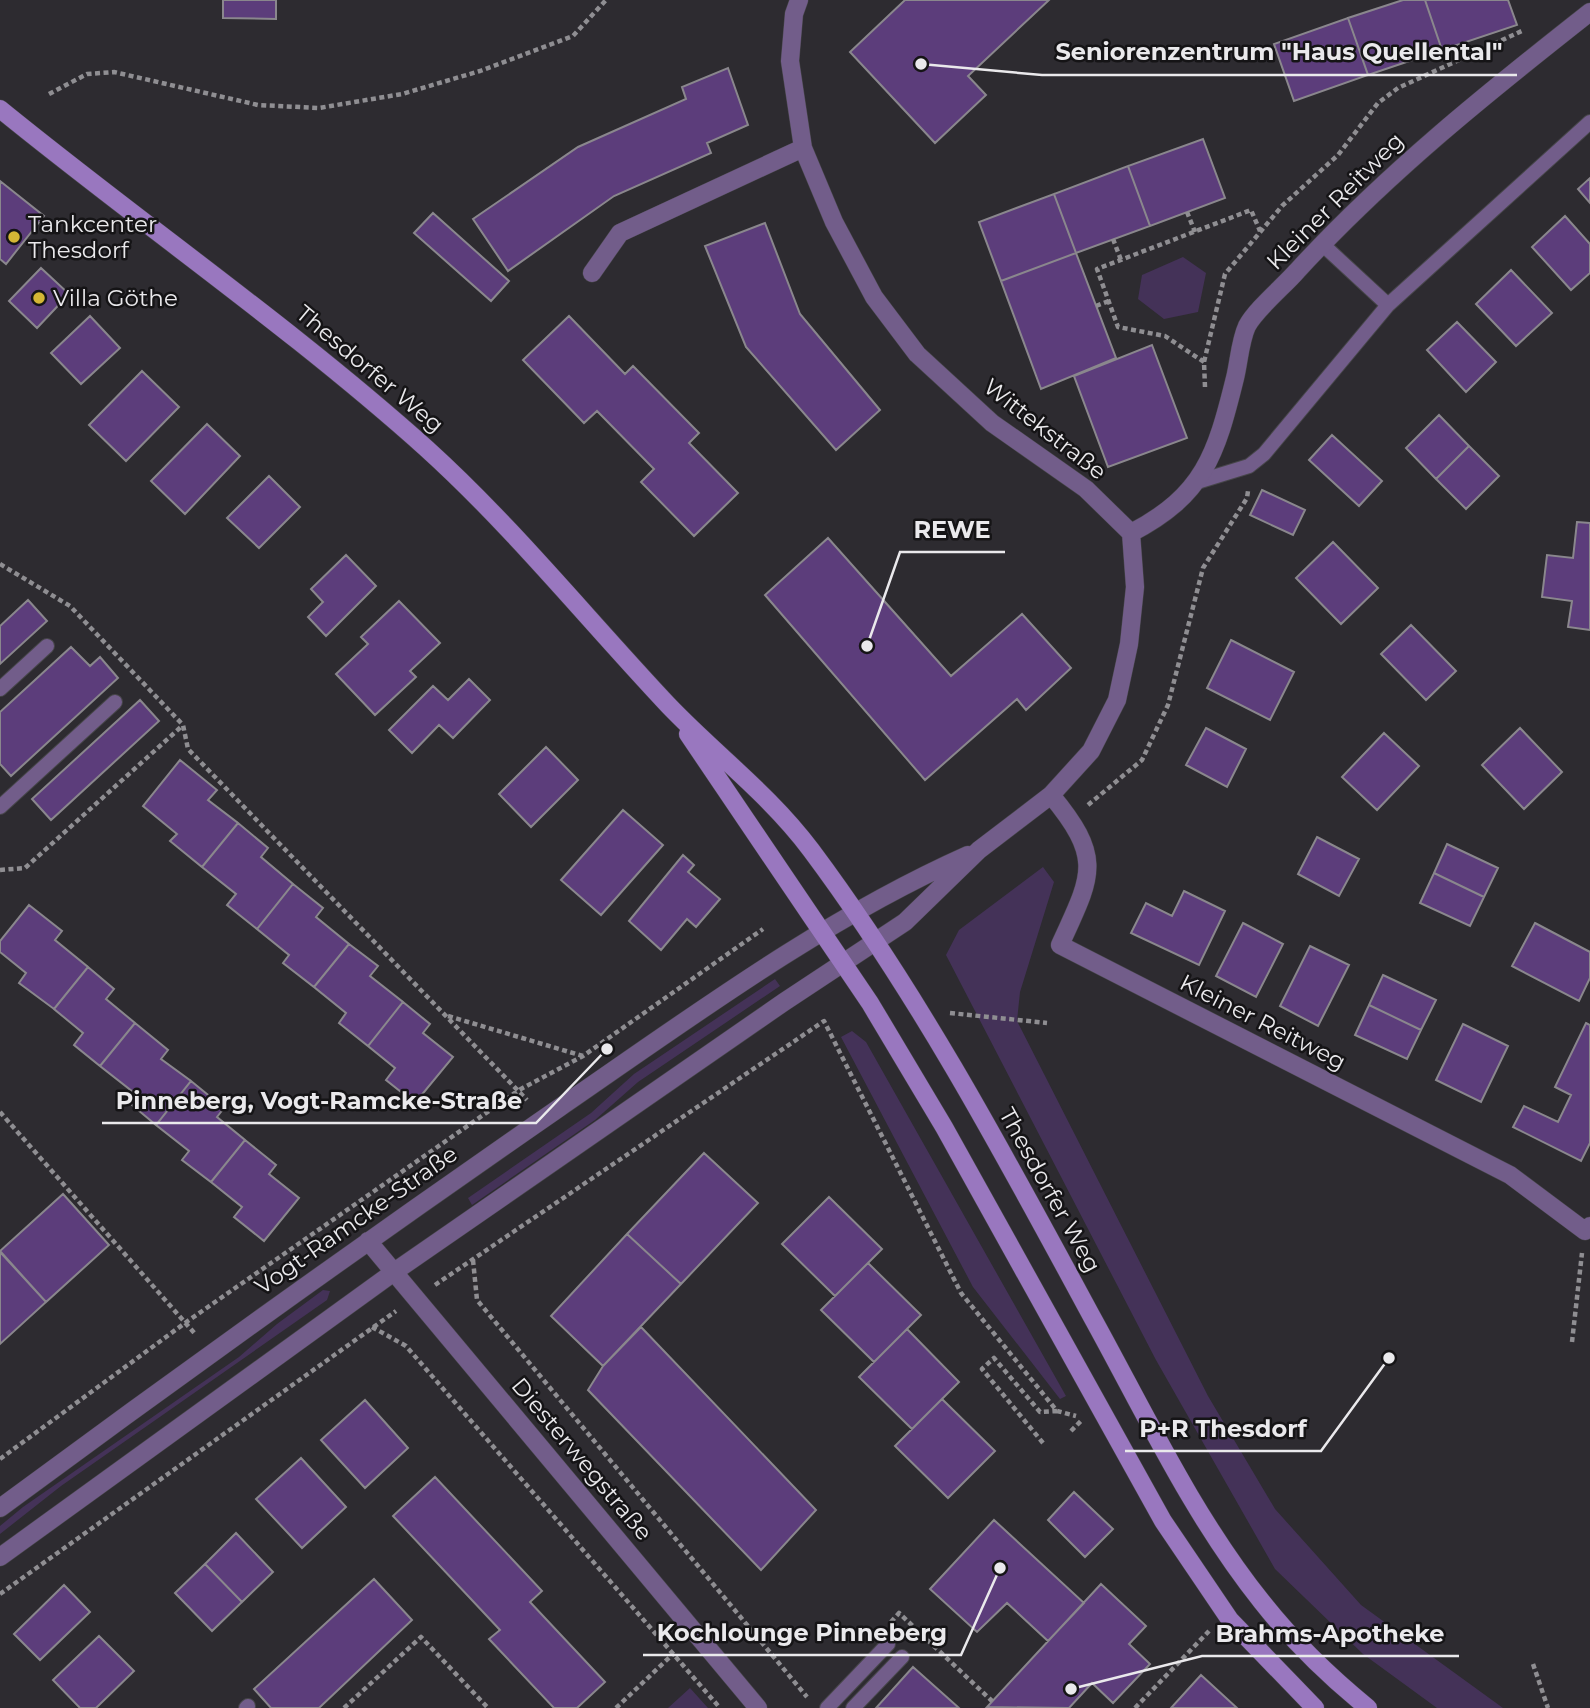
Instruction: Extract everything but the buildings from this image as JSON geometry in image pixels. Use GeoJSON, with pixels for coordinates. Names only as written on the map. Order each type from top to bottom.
{"type":"FeatureCollection","features":[{"type":"Feature","properties":{"kind":"street","name":"Wittekstraße"},"geometry":{"type":"LineString","coordinates":[[799,0],[794,14],[790,61],[803,148],[834,222],[869,286],[917,354],[992,423],[1086,489],[1131,533]]}},
{"type":"Feature","properties":{"kind":"street","name":"Kleiner Reitweg"},"geometry":{"type":"LineString","coordinates":[[1131,533],[1177,505],[1197,482],[1215,447],[1247,326],[1322,244],[1404,163],[1590,12]]}},
{"type":"Feature","properties":{"kind":"street","name":"Thesdorfer Weg"},"geometry":{"type":"LineString","coordinates":[[0,109],[95,185],[290,332],[429,451],[555,577],[670,708],[779,809],[815,855],[875,943],[998,1144],[1192,1499],[1262,1602],[1339,1684],[1368,1708]]}},
{"type":"Feature","properties":{"kind":"street"},"geometry":{"type":"LineString","coordinates":[[592,273],[620,233],[803,148]]}},
{"type":"Feature","properties":{"kind":"street"},"geometry":{"type":"LineString","coordinates":[[0,1557],[394,1272],[905,922],[979,850],[1051,794],[1091,751],[1117,700],[1129,644],[1135,586],[1131,533]]}},
{"type":"Feature","properties":{"kind":"street","name":"Thesdorfer Weg"},"geometry":{"type":"LineString","coordinates":[[670,708],[844,963],[944,1127],[1163,1521],[1230,1620],[1315,1708]]}},
{"type":"Feature","properties":{"kind":"street","name":"Kleiner Reitweg"},"geometry":{"type":"LineString","coordinates":[[1051,794],[1071,818],[1086,848],[1087,886],[1060,945],[1510,1175],[1588,1228]]}},
{"type":"Feature","properties":{"kind":"street"},"geometry":{"type":"LineString","coordinates":[[854,914],[909,881],[979,850]]}},
{"type":"Feature","properties":{"kind":"street","name":"Vogt-Ramcke-Straße"},"geometry":{"type":"LineString","coordinates":[[0,1508],[212,1352],[545,1118],[854,914]]}},
{"type":"Feature","properties":{"kind":"street","name":"Diesterwegstraße"},"geometry":{"type":"LineString","coordinates":[[369,1241],[758,1708]]}},
{"type":"Feature","properties":{"kind":"lane","name":"Kleiner Reitweg"},"geometry":{"type":"LineString","coordinates":[[1197,482],[1249,466],[1264,454],[1388,305],[1590,122]]}},
{"type":"Feature","properties":{"kind":"lane"},"geometry":{"type":"LineString","coordinates":[[1322,244],[1388,305]]}},
{"type":"Feature","properties":{"kind":"lane"},"geometry":{"type":"LineString","coordinates":[[0,689],[47,646]]}},
{"type":"Feature","properties":{"kind":"lane"},"geometry":{"type":"LineString","coordinates":[[0,807],[115,702]]}},
{"type":"Feature","properties":{"kind":"lane"},"geometry":{"type":"LineString","coordinates":[[819,1706],[888,1644]]}},
{"type":"Feature","properties":{"kind":"lane"},"geometry":{"type":"LineString","coordinates":[[853,1708],[902,1657]]}},
{"type":"Feature","properties":{"kind":"path"},"geometry":{"type":"LineString","coordinates":[[49,94],[87,74],[114,72],[258,105],[319,108],[402,94],[480,71],[573,36],[606,0]]}},
{"type":"Feature","properties":{"kind":"path"},"geometry":{"type":"LineString","coordinates":[[1205,362],[1165,336],[1118,327],[1097,269],[1251,210],[1260,231]]}},
{"type":"Feature","properties":{"kind":"path"},"geometry":{"type":"LineString","coordinates":[[1187,212],[1195,232]]}},
{"type":"Feature","properties":{"kind":"path"},"geometry":{"type":"LineString","coordinates":[[1114,239],[1121,260]]}},
{"type":"Feature","properties":{"kind":"path"},"geometry":{"type":"LineString","coordinates":[[1096,306],[1108,301]]}},
{"type":"Feature","properties":{"kind":"path"},"geometry":{"type":"LineString","coordinates":[[1071,818],[1142,760],[1168,705],[1203,568],[1248,498],[1249,466]]}},
{"type":"Feature","properties":{"kind":"path"},"geometry":{"type":"LineString","coordinates":[[0,564],[70,606],[183,725],[188,749],[545,1118]]}},
{"type":"Feature","properties":{"kind":"path"},"geometry":{"type":"LineString","coordinates":[[0,870],[25,868],[183,725]]}},
{"type":"Feature","properties":{"kind":"path"},"geometry":{"type":"LineString","coordinates":[[0,1459],[186,1323],[519,1090],[583,1056],[763,929]]}},
{"type":"Feature","properties":{"kind":"path"},"geometry":{"type":"LineString","coordinates":[[948,1013],[1047,1023]]}},
{"type":"Feature","properties":{"kind":"path"},"geometry":{"type":"LineString","coordinates":[[447,1015],[583,1056]]}},
{"type":"Feature","properties":{"kind":"path"},"geometry":{"type":"LineString","coordinates":[[824,1021],[961,1293],[1057,1411]]}},
{"type":"Feature","properties":{"kind":"path"},"geometry":{"type":"LineString","coordinates":[[0,1112],[212,1352]]}},
{"type":"Feature","properties":{"kind":"path"},"geometry":{"type":"LineString","coordinates":[[1572,1342],[1588,1228]]}},
{"type":"Feature","properties":{"kind":"path"},"geometry":{"type":"LineString","coordinates":[[473,1260],[477,1300],[819,1706]]}},
{"type":"Feature","properties":{"kind":"path"},"geometry":{"type":"LineString","coordinates":[[372,1327],[406,1346],[720,1708]]}},
{"type":"Feature","properties":{"kind":"path"},"geometry":{"type":"LineString","coordinates":[[1043,1443],[982,1369],[994,1358],[1040,1412],[1057,1411],[1084,1418]]}},
{"type":"Feature","properties":{"kind":"path"},"geometry":{"type":"LineString","coordinates":[[885,1628],[899,1613],[992,1701]]}},
{"type":"Feature","properties":{"kind":"path"},"geometry":{"type":"LineString","coordinates":[[1135,1708],[1201,1637],[1213,1629]]}},
{"type":"Feature","properties":{"kind":"path"},"geometry":{"type":"LineString","coordinates":[[616,1708],[693,1632]]}},
{"type":"Feature","properties":{"kind":"path"},"geometry":{"type":"LineString","coordinates":[[344,1708],[421,1637],[488,1708]]}},
{"type":"Feature","properties":{"kind":"path"},"geometry":{"type":"LineString","coordinates":[[1532,1664],[1548,1708]]}},
{"type":"Feature","properties":{"kind":"shaded area"},"geometry":{"type":"Polygon","coordinates":[[[1183,257],[1206,273],[1198,312],[1164,319],[1138,299],[1142,275],[1183,257]]]}},
{"type":"Feature","properties":{"kind":"shaded area"},"geometry":{"type":"Polygon","coordinates":[[[1043,867],[1054,882],[1020,992],[1017,1021],[1208,1396],[1275,1509],[1361,1605],[1503,1708],[1437,1708],[1363,1654],[1275,1569],[1156,1360],[946,955],[959,930],[1043,867]]]}},
{"type":"Feature","properties":{"kind":"shaded area"},"geometry":{"type":"Polygon","coordinates":[[[775,979],[780,986],[638,1082],[595,1120],[472,1205],[468,1198],[591,1113],[634,1074],[775,979]]]}},
{"type":"Feature","properties":{"kind":"shaded area"},"geometry":{"type":"Polygon","coordinates":[[[852,1031],[866,1042],[1066,1396],[1060,1399],[973,1287],[841,1037],[852,1031]]]}},
{"type":"Feature","properties":{"kind":"shaded area"},"geometry":{"type":"Polygon","coordinates":[[[323,1290],[330,1291],[327,1300],[61,1486],[0,1534],[0,1526],[23,1507],[239,1357],[277,1324],[323,1290]]]}},
{"type":"Feature","properties":{"kind":"shaded area"},"geometry":{"type":"Polygon","coordinates":[[[690,1688],[708,1708],[668,1708],[690,1688]]]}},
{"type":"Feature","properties":{"kind":"place","name":"Seniorenzentrum \"Haus Quellental\""},"geometry":{"type":"Point","coordinates":[921,64]}},
{"type":"Feature","properties":{"kind":"place","name":"Tankcenter Thesdorf"},"geometry":{"type":"Point","coordinates":[14,237]}},
{"type":"Feature","properties":{"kind":"place","name":"Villa Göthe"},"geometry":{"type":"Point","coordinates":[39,298]}},
{"type":"Feature","properties":{"kind":"place","name":"REWE"},"geometry":{"type":"Point","coordinates":[867,646]}},
{"type":"Feature","properties":{"kind":"place","name":"Pinneberg, Vogt-Ramcke-Straße"},"geometry":{"type":"Point","coordinates":[607,1049]}},
{"type":"Feature","properties":{"kind":"place","name":"P+R Thesdorf"},"geometry":{"type":"Point","coordinates":[1389,1358]}},
{"type":"Feature","properties":{"kind":"place","name":"Kochlounge Pinneberg"},"geometry":{"type":"Point","coordinates":[1000,1568]}},
{"type":"Feature","properties":{"kind":"place","name":"Brahms-Apotheke"},"geometry":{"type":"Point","coordinates":[1071,1689]}}]}
